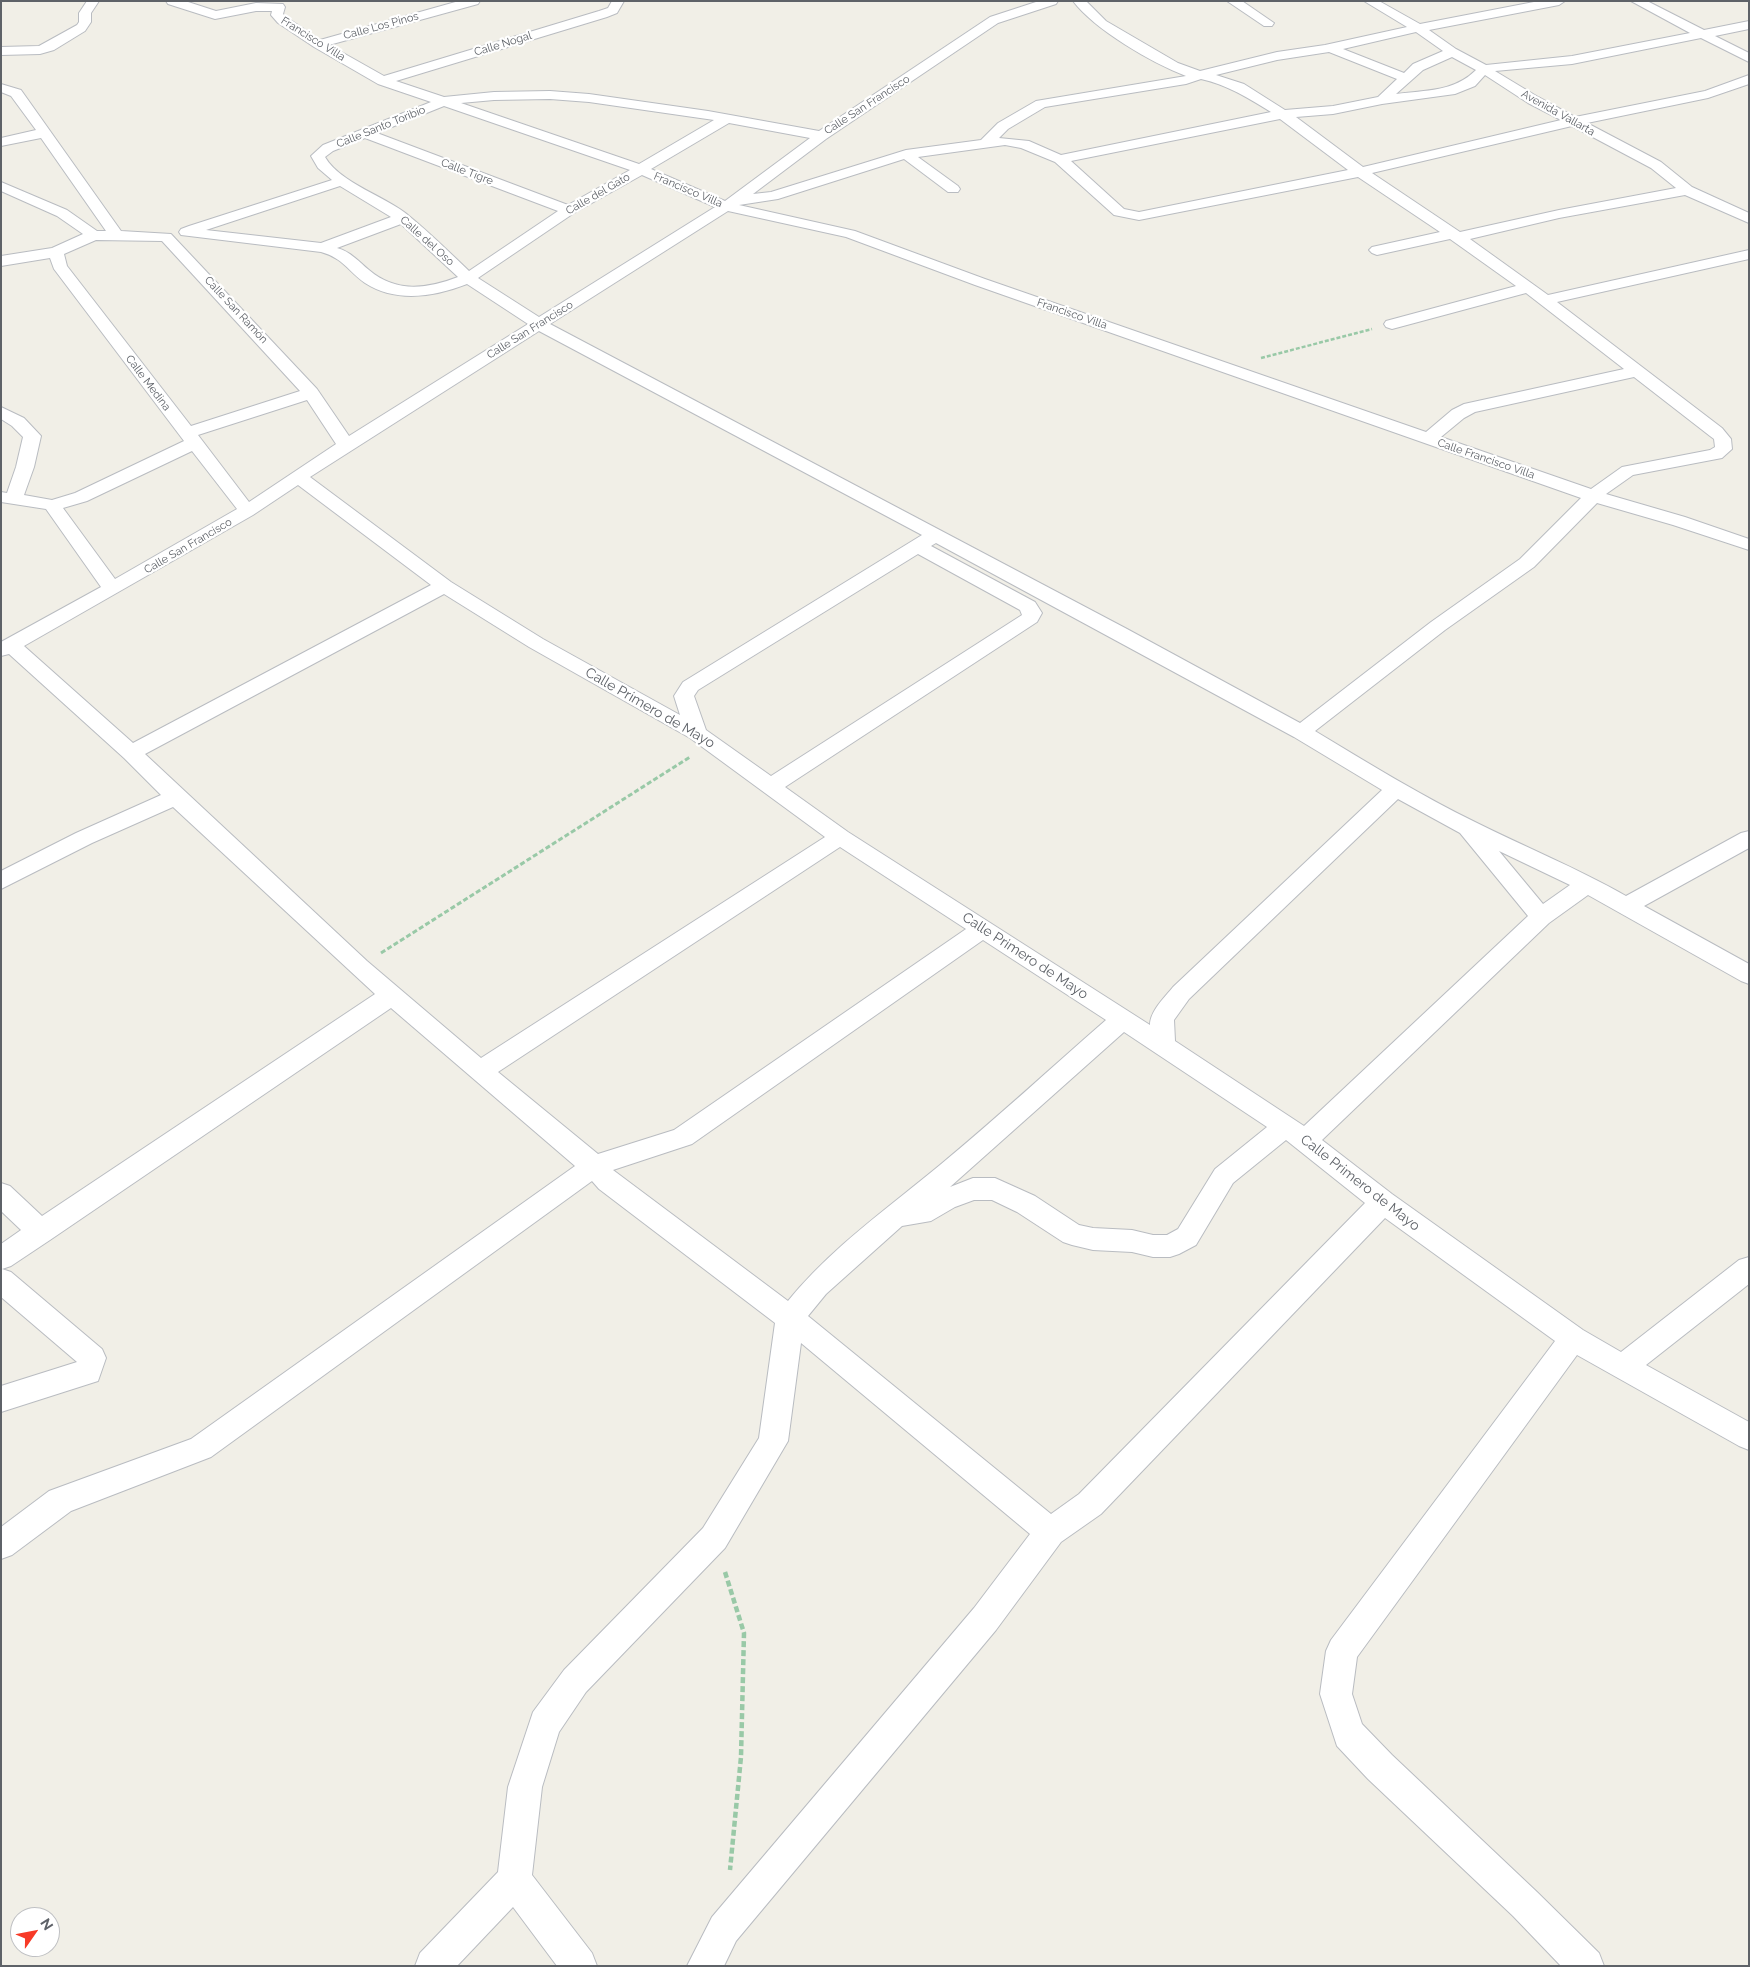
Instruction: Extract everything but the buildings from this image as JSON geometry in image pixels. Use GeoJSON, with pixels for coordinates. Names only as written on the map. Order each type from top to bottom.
{"type":"FeatureCollection","features":[{"type":"Feature","properties":{"kind":"street"},"geometry":{"type":"LineString","coordinates":[[1,51],[40,50],[50,47],[81,28],[84,22],[84,13],[93,1]]}},
{"type":"Feature","properties":{"kind":"street","name":"Francisco Villa"},"geometry":{"type":"LineString","coordinates":[[172,1],[215,15],[285,4]]}},
{"type":"Feature","properties":{"kind":"street","name":"Calle Los Pinos"},"geometry":{"type":"LineString","coordinates":[[318,44],[474,1]]}},
{"type":"Feature","properties":{"kind":"street","name":"Calle Nogal"},"geometry":{"type":"LineString","coordinates":[[383,80],[603,14],[613,10],[618,1]]}},
{"type":"Feature","properties":{"kind":"street","name":"Calle San Francisco"},"geometry":{"type":"LineString","coordinates":[[6,647],[112,589],[247,511],[346,445],[731,203],[821,136],[994,20],[1034,4],[1052,1]]}},
{"type":"Feature","properties":{"kind":"street"},"geometry":{"type":"LineString","coordinates":[[1079,1],[1102,24],[1173,66],[1198,75],[1222,80],[1239,87],[1283,114],[1360,172],[1454,235],[1545,300],[1722,437],[1723,449],[1716,454],[1628,471],[1593,496],[1528,562],[1458,611],[1301,732]]}},
{"type":"Feature","properties":{"kind":"street"},"geometry":{"type":"LineString","coordinates":[[1233,1],[1268,22]]}},
{"type":"Feature","properties":{"kind":"street","name":"Avenida Vallarta"},"geometry":{"type":"LineString","coordinates":[[1370,1],[1418,28],[1452,52],[1484,69],[1571,122],[1656,165],[1687,190],[1749,218]]}},
{"type":"Feature","properties":{"kind":"street"},"geometry":{"type":"LineString","coordinates":[[986,143],[1003,126],[1041,104],[1186,80],[1198,75],[1277,56],[1330,48],[1418,28],[1559,1]]}},
{"type":"Feature","properties":{"kind":"street"},"geometry":{"type":"LineString","coordinates":[[1637,1],[1749,58]]}},
{"type":"Feature","properties":{"kind":"street","name":"Francisco Villa"},"geometry":{"type":"LineString","coordinates":[[285,4],[277,15],[282,20],[318,44],[383,80],[640,169],[731,203],[850,234],[1225,367]]}},
{"type":"Feature","properties":{"kind":"street"},"geometry":{"type":"LineString","coordinates":[[415,5],[429,13]]}},
{"type":"Feature","properties":{"kind":"street"},"geometry":{"type":"LineString","coordinates":[[1060,159],[1283,114],[1333,110],[1382,100],[1455,90],[1470,83],[1484,69],[1572,60],[1749,25]]}},
{"type":"Feature","properties":{"kind":"street"},"geometry":{"type":"LineString","coordinates":[[1330,48],[1405,78]]}},
{"type":"Feature","properties":{"kind":"street"},"geometry":{"type":"LineString","coordinates":[[1382,100],[1418,67],[1452,52]]}},
{"type":"Feature","properties":{"kind":"street"},"geometry":{"type":"LineString","coordinates":[[731,203],[773,196],[906,154],[1005,141],[1024,144],[1060,159],[1120,212],[1139,216],[1163,213],[1360,172],[1571,122],[1708,94],[1749,79]]}},
{"type":"Feature","properties":{"kind":"street"},"geometry":{"type":"LineString","coordinates":[[1,88],[16,93],[117,236]]}},
{"type":"Feature","properties":{"kind":"street"},"geometry":{"type":"LineString","coordinates":[[1708,94],[1749,92]]}},
{"type":"Feature","properties":{"kind":"street"},"geometry":{"type":"LineString","coordinates":[[445,101],[494,96],[589,98],[726,118],[821,136]]}},
{"type":"Feature","properties":{"kind":"street","name":"Calle Santo Toribio"},"geometry":{"type":"LineString","coordinates":[[318,156],[328,148],[445,101]]}},
{"type":"Feature","properties":{"kind":"street","name":"Calle del Gato"},"geometry":{"type":"LineString","coordinates":[[322,248],[340,253],[370,280],[386,288],[421,292],[443,288],[468,278],[569,210],[633,175],[726,118]]}},
{"type":"Feature","properties":{"kind":"street"},"geometry":{"type":"LineString","coordinates":[[1,142],[44,133]]}},
{"type":"Feature","properties":{"kind":"street","name":"Calle Tigre"},"geometry":{"type":"LineString","coordinates":[[366,134],[569,210]]}},
{"type":"Feature","properties":{"kind":"street"},"geometry":{"type":"LineString","coordinates":[[906,154],[953,189]]}},
{"type":"Feature","properties":{"kind":"street","name":"Calle del Oso"},"geometry":{"type":"LineString","coordinates":[[318,156],[323,165],[342,181],[403,218],[468,278],[539,324],[926,540]]}},
{"type":"Feature","properties":{"kind":"street"},"geometry":{"type":"LineString","coordinates":[[1,261],[56,252],[94,236],[166,237],[342,181]]}},
{"type":"Feature","properties":{"kind":"street"},"geometry":{"type":"LineString","coordinates":[[1,186],[62,213],[94,236]]}},
{"type":"Feature","properties":{"kind":"street"},"geometry":{"type":"LineString","coordinates":[[1377,250],[1687,190]]}},
{"type":"Feature","properties":{"kind":"street"},"geometry":{"type":"LineString","coordinates":[[186,232],[322,248],[403,218]]}},
{"type":"Feature","properties":{"kind":"street"},"geometry":{"type":"LineString","coordinates":[[80,225],[105,220]]}},
{"type":"Feature","properties":{"kind":"street","name":"Calle San Ramón"},"geometry":{"type":"LineString","coordinates":[[166,237],[311,393],[346,445]]}},
{"type":"Feature","properties":{"kind":"street","name":"Calle Medina"},"geometry":{"type":"LineString","coordinates":[[56,252],[58,266],[247,511]]}},
{"type":"Feature","properties":{"kind":"street"},"geometry":{"type":"LineString","coordinates":[[1545,300],[1749,254]]}},
{"type":"Feature","properties":{"kind":"street"},"geometry":{"type":"LineString","coordinates":[[1392,324],[1528,288]]}},
{"type":"Feature","properties":{"kind":"street","name":"Calle Francisco Villa"},"geometry":{"type":"LineString","coordinates":[[1225,367],[1593,496],[1679,521],[1749,545]]}},
{"type":"Feature","properties":{"kind":"street"},"geometry":{"type":"LineString","coordinates":[[1428,439],[1458,414],[1470,408],[1637,371]]}},
{"type":"Feature","properties":{"kind":"street"},"geometry":{"type":"LineString","coordinates":[[1,412],[18,422],[32,436],[25,467],[8,498],[52,505],[81,497],[190,438],[311,393]]}},
{"type":"Feature","properties":{"kind":"street","name":"Calle Primero de Mayo"},"geometry":{"type":"LineString","coordinates":[[299,477],[444,586],[536,643],[705,738],[840,837],[1296,1133],[1383,1202],[1573,1339],[1749,1437]]}},
{"type":"Feature","properties":{"kind":"street"},"geometry":{"type":"LineString","coordinates":[[52,505],[112,589]]}},
{"type":"Feature","properties":{"kind":"street"},"geometry":{"type":"LineString","coordinates":[[926,540],[1120,633],[1301,732],[1466,827],[1587,884],[1749,975]]}},
{"type":"Feature","properties":{"kind":"street"},"geometry":{"type":"LineString","coordinates":[[705,738],[685,701],[684,696],[690,686],[926,540]]}},
{"type":"Feature","properties":{"kind":"street"},"geometry":{"type":"LineString","coordinates":[[771,786],[1030,618],[1032,613],[1028,606],[926,540]]}},
{"type":"Feature","properties":{"kind":"street"},"geometry":{"type":"LineString","coordinates":[[131,752],[444,586]]}},
{"type":"Feature","properties":{"kind":"street"},"geometry":{"type":"LineString","coordinates":[[6,647],[131,752],[176,797],[359,967],[557,1137],[594,1166],[608,1182],[790,1318],[1050,1532]]}},
{"type":"Feature","properties":{"kind":"street"},"geometry":{"type":"LineString","coordinates":[[1163,1045],[1162,1019],[1181,993],[1396,788]]}},
{"type":"Feature","properties":{"kind":"street"},"geometry":{"type":"LineString","coordinates":[[1,881],[84,838],[176,797]]}},
{"type":"Feature","properties":{"kind":"street"},"geometry":{"type":"LineString","coordinates":[[1466,827],[1540,917]]}},
{"type":"Feature","properties":{"kind":"street"},"geometry":{"type":"LineString","coordinates":[[481,1070],[840,837]]}},
{"type":"Feature","properties":{"kind":"street"},"geometry":{"type":"LineString","coordinates":[[1626,906],[1749,838]]}},
{"type":"Feature","properties":{"kind":"street"},"geometry":{"type":"LineString","coordinates":[[896,1216],[922,1213],[946,1199],[973,1190],[995,1189],[1026,1204],[1072,1234],[1093,1239],[1132,1241],[1153,1246],[1170,1246],[1187,1237],[1224,1176],[1296,1133],[1540,917],[1587,884]]}},
{"type":"Feature","properties":{"kind":"street"},"geometry":{"type":"LineString","coordinates":[[1,1545],[60,1501],[201,1448],[594,1166],[683,1137],[982,929]]}},
{"type":"Feature","properties":{"kind":"street"},"geometry":{"type":"LineString","coordinates":[[1,1258],[392,995]]}},
{"type":"Feature","properties":{"kind":"street"},"geometry":{"type":"LineString","coordinates":[[434,1966],[514,1880],[525,1787],[545,1724],[575,1681],[714,1538],[773,1441],[790,1318],[816,1286],[896,1216],[949,1173],[1122,1019]]}},
{"type":"Feature","properties":{"kind":"street"},"geometry":{"type":"LineString","coordinates":[[1,1194],[40,1232]]}},
{"type":"Feature","properties":{"kind":"street"},"geometry":{"type":"LineString","coordinates":[[705,1966],[724,1929],[985,1619],[1050,1532],[1090,1504],[1383,1202]]}},
{"type":"Feature","properties":{"kind":"street"},"geometry":{"type":"LineString","coordinates":[[1623,1367],[1749,1268]]}},
{"type":"Feature","properties":{"kind":"street"},"geometry":{"type":"LineString","coordinates":[[1,1280],[92,1358],[88,1372],[1,1399]]}},
{"type":"Feature","properties":{"kind":"street"},"geometry":{"type":"LineString","coordinates":[[1573,1339],[1342,1651],[1336,1694],[1349,1734],[1380,1767],[1525,1904],[1586,1966]]}},
{"type":"Feature","properties":{"kind":"street"},"geometry":{"type":"LineString","coordinates":[[514,1880],[579,1966]]}},
{"type":"Feature","properties":{"kind":"path"},"geometry":{"type":"LineString","coordinates":[[1225,367],[1392,324]]}},
{"type":"Feature","properties":{"kind":"path"},"geometry":{"type":"LineString","coordinates":[[359,967],[705,738]]}},
{"type":"Feature","properties":{"kind":"path"},"geometry":{"type":"LineString","coordinates":[[714,1538],[744,1633],[742,1757],[730,1872]]}}]}
